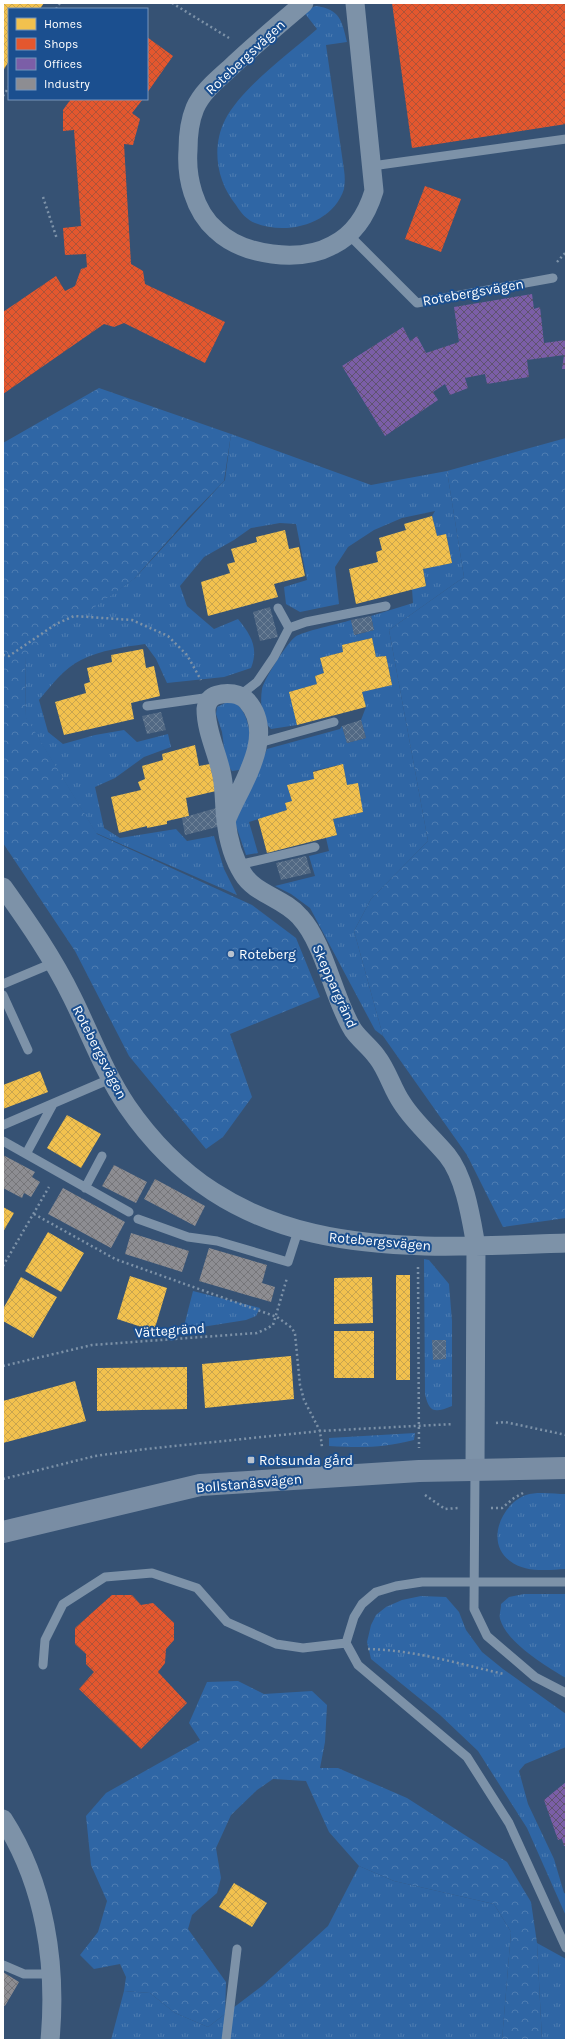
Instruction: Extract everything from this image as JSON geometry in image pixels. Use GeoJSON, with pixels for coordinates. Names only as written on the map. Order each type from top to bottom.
{"type":"FeatureCollection","features":[{"type":"Feature","properties":{"kind":"street","name":"Rotebergsvägen"},"geometry":{"type":"LineString","coordinates":[[304,3],[249,50],[209,87],[195,108],[188,135],[187,160],[190,182],[200,210],[216,230],[238,245],[261,253],[288,256],[309,253],[333,246],[348,234],[367,212],[374,191],[355,3]]}},
{"type":"Feature","properties":{"kind":"street"},"geometry":{"type":"LineString","coordinates":[[212,697],[222,693],[240,696],[248,702],[255,714],[258,729],[259,743],[250,769],[226,821]]}},
{"type":"Feature","properties":{"kind":"street","name":"Skeppargränd"},"geometry":{"type":"LineString","coordinates":[[212,697],[208,701],[207,715],[222,777],[226,821],[233,854],[238,865],[244,876],[254,887],[287,905],[301,917],[312,934],[353,1030],[380,1059],[406,1109],[448,1156],[455,1168],[470,1215],[476,1246]]}},
{"type":"Feature","properties":{"kind":"street","name":"Rotebergsvägen"},"geometry":{"type":"LineString","coordinates":[[3,887],[53,963],[71,995],[110,1079],[127,1106],[149,1135],[170,1157],[217,1194],[242,1209],[273,1223],[298,1231],[358,1242],[418,1246],[566,1243]]}},
{"type":"Feature","properties":{"kind":"street"},"geometry":{"type":"LineString","coordinates":[[476,1246],[476,1470]]}},
{"type":"Feature","properties":{"kind":"street","name":"Bollstanäsvägen"},"geometry":{"type":"LineString","coordinates":[[3,1532],[200,1485],[419,1471],[566,1468]]}},
{"type":"Feature","properties":{"kind":"street"},"geometry":{"type":"LineString","coordinates":[[3,1818],[26,1860],[37,1893],[46,1929],[52,1974],[53,2010],[50,2040]]}},
{"type":"Feature","properties":{"kind":"lane"},"geometry":{"type":"LineString","coordinates":[[372,166],[566,139]]}},
{"type":"Feature","properties":{"kind":"lane","name":"Rotebergsvägen"},"geometry":{"type":"LineString","coordinates":[[348,234],[417,303],[553,278]]}},
{"type":"Feature","properties":{"kind":"lane"},"geometry":{"type":"LineString","coordinates":[[240,696],[257,682],[274,657],[289,628],[306,622],[386,606]]}},
{"type":"Feature","properties":{"kind":"lane"},"geometry":{"type":"LineString","coordinates":[[278,608],[289,628]]}},
{"type":"Feature","properties":{"kind":"lane"},"geometry":{"type":"LineString","coordinates":[[147,706],[212,697]]}},
{"type":"Feature","properties":{"kind":"lane"},"geometry":{"type":"LineString","coordinates":[[259,743],[334,722]]}},
{"type":"Feature","properties":{"kind":"lane"},"geometry":{"type":"LineString","coordinates":[[238,865],[315,847]]}},
{"type":"Feature","properties":{"kind":"lane"},"geometry":{"type":"LineString","coordinates":[[3,984],[53,963]]}},
{"type":"Feature","properties":{"kind":"lane"},"geometry":{"type":"LineString","coordinates":[[3,995],[28,1050]]}},
{"type":"Feature","properties":{"kind":"lane"},"geometry":{"type":"LineString","coordinates":[[3,1125],[110,1079]]}},
{"type":"Feature","properties":{"kind":"lane"},"geometry":{"type":"LineString","coordinates":[[26,1154],[53,1104]]}},
{"type":"Feature","properties":{"kind":"lane"},"geometry":{"type":"LineString","coordinates":[[3,1141],[129,1212]]}},
{"type":"Feature","properties":{"kind":"lane"},"geometry":{"type":"LineString","coordinates":[[85,1188],[102,1156]]}},
{"type":"Feature","properties":{"kind":"lane"},"geometry":{"type":"LineString","coordinates":[[138,1219],[188,1237],[216,1241],[288,1262],[298,1231]]}},
{"type":"Feature","properties":{"kind":"lane"},"geometry":{"type":"LineString","coordinates":[[476,1470],[474,1609],[487,1636],[540,1680],[566,1693]]}},
{"type":"Feature","properties":{"kind":"lane"},"geometry":{"type":"LineString","coordinates":[[43,1665],[45,1640],[63,1604],[105,1577],[152,1573],[197,1588],[227,1622],[276,1644],[303,1648],[346,1643]]}},
{"type":"Feature","properties":{"kind":"lane"},"geometry":{"type":"LineString","coordinates":[[566,1582],[422,1582],[396,1586],[376,1592],[362,1604],[354,1617],[346,1643],[358,1665],[467,1757],[509,1823],[566,1948]]}},
{"type":"Feature","properties":{"kind":"lane"},"geometry":{"type":"LineString","coordinates":[[226,2040],[237,1949]]}},
{"type":"Feature","properties":{"kind":"lane"},"geometry":{"type":"LineString","coordinates":[[3,1965],[24,1974],[52,1974]]}},
{"type":"Feature","properties":{"kind":"path"},"geometry":{"type":"LineString","coordinates":[[172,3],[249,50]]}},
{"type":"Feature","properties":{"kind":"path"},"geometry":{"type":"LineString","coordinates":[[43,197],[57,239]]}},
{"type":"Feature","properties":{"kind":"path"},"geometry":{"type":"LineString","coordinates":[[3,655],[9,656],[56,624],[74,616],[132,620],[168,636],[187,655],[212,697]]}},
{"type":"Feature","properties":{"kind":"path"},"geometry":{"type":"LineString","coordinates":[[3,1266],[58,1172]]}},
{"type":"Feature","properties":{"kind":"path"},"geometry":{"type":"LineString","coordinates":[[34,1214],[115,1259],[277,1317],[292,1328],[295,1334],[300,1385],[304,1400],[320,1431],[322,1447]]}},
{"type":"Feature","properties":{"kind":"path"},"geometry":{"type":"LineString","coordinates":[[418,1246],[420,1492],[445,1509],[502,1508],[514,1498],[528,1491]]}},
{"type":"Feature","properties":{"kind":"path"},"geometry":{"type":"LineString","coordinates":[[277,1317],[287,1276],[288,1262]]}},
{"type":"Feature","properties":{"kind":"path","name":"Vättegränd"},"geometry":{"type":"LineString","coordinates":[[3,1366],[92,1345],[257,1332],[266,1330],[273,1324],[277,1317]]}},
{"type":"Feature","properties":{"kind":"path"},"geometry":{"type":"LineString","coordinates":[[3,1479],[110,1454],[320,1431],[504,1422],[566,1435]]}},
{"type":"Feature","properties":{"kind":"path"},"geometry":{"type":"LineString","coordinates":[[346,1643],[360,1649],[406,1652],[459,1662],[524,1678],[540,1680]]}},
{"type":"Feature","properties":{"kind":"green space"},"geometry":{"type":"Polygon","coordinates":[[[316,6],[330,10],[339,17],[347,42],[326,45],[344,172],[344,189],[338,201],[330,211],[319,219],[294,227],[268,227],[252,222],[240,211],[229,196],[220,175],[217,153],[218,142],[225,120],[243,95],[254,83],[317,29],[303,11],[316,6]]]}},
{"type":"Feature","properties":{"kind":"green space"},"geometry":{"type":"Polygon","coordinates":[[[99,388],[231,434],[224,481],[188,518],[134,579],[25,657],[26,717],[97,834],[252,905],[296,938],[320,997],[230,1034],[252,1097],[223,1137],[206,1149],[129,1056],[75,951],[3,843],[3,443],[99,388]]]}},
{"type":"Feature","properties":{"kind":"green space"},"geometry":{"type":"Polygon","coordinates":[[[231,434],[371,485],[447,471],[464,577],[389,630],[428,841],[371,899],[354,931],[383,1036],[375,1030],[310,908],[291,894],[275,886],[315,876],[309,856],[329,851],[326,838],[337,835],[333,819],[363,812],[347,785],[343,764],[313,771],[314,779],[288,785],[292,801],[285,803],[287,810],[249,822],[258,853],[246,855],[235,823],[267,749],[340,729],[342,726],[347,743],[366,738],[361,720],[366,707],[362,692],[392,685],[386,656],[376,657],[372,638],[342,645],[343,652],[320,658],[324,673],[315,676],[317,684],[290,692],[297,725],[271,729],[263,716],[261,699],[262,689],[276,662],[295,637],[313,630],[351,620],[355,635],[374,630],[371,616],[413,603],[412,589],[426,585],[423,569],[452,563],[446,534],[437,536],[432,516],[435,511],[402,518],[374,530],[348,547],[335,567],[339,604],[300,612],[286,604],[284,587],[307,580],[296,524],[280,523],[251,528],[234,540],[204,557],[180,586],[187,606],[214,629],[238,619],[250,636],[254,648],[251,668],[224,677],[167,683],[156,659],[145,644],[129,646],[96,654],[75,663],[58,678],[39,700],[48,732],[63,744],[95,735],[124,730],[137,742],[168,734],[171,747],[144,757],[115,778],[95,787],[104,828],[120,838],[176,829],[187,841],[214,836],[224,869],[237,895],[96,833],[26,718],[25,656],[135,578],[225,480],[231,434]]]}},
{"type":"Feature","properties":{"kind":"green space"},"geometry":{"type":"Polygon","coordinates":[[[566,438],[566,1218],[503,1227],[467,1155],[383,1036],[354,931],[371,899],[428,841],[389,630],[464,577],[447,471],[566,438]]]}},
{"type":"Feature","properties":{"kind":"green space"},"geometry":{"type":"Polygon","coordinates":[[[231,700],[244,713],[250,733],[248,754],[244,763],[239,770],[232,771],[226,763],[222,732],[216,714],[217,707],[231,700]]]}},
{"type":"Feature","properties":{"kind":"green space"},"geometry":{"type":"Polygon","coordinates":[[[424,1259],[429,1260],[449,1284],[452,1321],[452,1406],[441,1410],[434,1410],[431,1408],[425,1394],[424,1259]]]}},
{"type":"Feature","properties":{"kind":"green space"},"geometry":{"type":"Polygon","coordinates":[[[193,1291],[260,1308],[256,1316],[246,1320],[183,1330],[193,1291]]]}},
{"type":"Feature","properties":{"kind":"green space"},"geometry":{"type":"Polygon","coordinates":[[[415,1433],[414,1440],[392,1445],[362,1447],[329,1446],[329,1438],[415,1433]]]}},
{"type":"Feature","properties":{"kind":"green space"},"geometry":{"type":"Polygon","coordinates":[[[530,1494],[566,1494],[566,1569],[530,1569],[516,1565],[510,1561],[502,1553],[498,1544],[497,1535],[503,1515],[509,1507],[517,1500],[530,1494]]]}},
{"type":"Feature","properties":{"kind":"green space"},"geometry":{"type":"Polygon","coordinates":[[[524,1594],[566,1594],[566,1678],[528,1653],[510,1637],[504,1628],[500,1619],[501,1604],[509,1597],[524,1594]]]}},
{"type":"Feature","properties":{"kind":"green space"},"geometry":{"type":"Polygon","coordinates":[[[421,1596],[446,1597],[459,1612],[466,1630],[482,1652],[503,1669],[566,1714],[566,1747],[525,1764],[519,1771],[528,1804],[554,1859],[564,1893],[566,1894],[566,1916],[527,1828],[478,1751],[440,1715],[371,1659],[367,1642],[371,1625],[376,1615],[386,1607],[402,1600],[421,1596]]]}},
{"type":"Feature","properties":{"kind":"green space"},"geometry":{"type":"Polygon","coordinates":[[[238,1681],[264,1694],[312,1691],[327,1705],[325,1742],[320,1768],[338,1768],[407,1798],[507,1862],[531,1902],[537,1943],[542,2040],[502,2040],[511,1932],[494,1904],[394,1881],[359,1866],[329,1832],[306,1781],[273,1779],[257,1790],[231,1815],[216,1848],[221,1878],[217,1893],[192,1915],[188,1929],[226,1982],[225,2014],[208,2027],[175,2013],[150,1993],[124,1991],[126,1977],[120,1964],[94,1969],[80,1955],[98,1932],[107,1901],[91,1865],[86,1816],[106,1793],[200,1740],[189,1723],[207,1682],[238,1681]]]}},
{"type":"Feature","properties":{"kind":"green space"},"geometry":{"type":"Polygon","coordinates":[[[359,1866],[394,1881],[494,1904],[511,1932],[502,2040],[111,2040],[124,1991],[150,1993],[175,2013],[208,2027],[262,1986],[328,1926],[359,1866]]]}},
{"type":"Feature","properties":{"kind":"green space"},"geometry":{"type":"Polygon","coordinates":[[[537,1943],[566,1959],[566,2040],[542,2040],[537,1943]]]}},
{"type":"Feature","properties":{"kind":"building: Homes"},"geometry":{"type":"Polygon","coordinates":[[[3,3],[44,3],[41,8],[8,8],[8,63],[3,71],[3,3]]]}},
{"type":"Feature","properties":{"kind":"building: Homes"},"geometry":{"type":"Polygon","coordinates":[[[432,516],[437,536],[446,534],[452,563],[423,569],[426,586],[356,604],[349,569],[378,562],[376,552],[382,550],[379,538],[406,530],[404,524],[432,516]]]}},
{"type":"Feature","properties":{"kind":"building: Homes"},"geometry":{"type":"Polygon","coordinates":[[[285,530],[289,549],[299,547],[305,576],[274,584],[278,597],[208,616],[201,582],[230,573],[227,564],[235,562],[231,549],[257,542],[256,537],[285,530]]]}},
{"type":"Feature","properties":{"kind":"building: Homes"},"geometry":{"type":"Polygon","coordinates":[[[372,638],[376,657],[386,656],[392,685],[362,692],[366,707],[297,725],[289,692],[317,684],[315,676],[324,673],[320,658],[343,652],[342,645],[372,638]]]}},
{"type":"Feature","properties":{"kind":"building: Homes"},"geometry":{"type":"Polygon","coordinates":[[[143,649],[146,668],[154,666],[160,696],[131,703],[134,719],[64,735],[55,702],[86,693],[84,684],[90,682],[87,668],[112,662],[111,655],[143,649]]]}},
{"type":"Feature","properties":{"kind":"building: Homes"},"geometry":{"type":"Polygon","coordinates":[[[195,745],[199,766],[210,764],[216,791],[186,798],[189,816],[167,821],[167,824],[147,828],[147,826],[119,833],[111,797],[141,790],[138,782],[145,779],[142,766],[163,760],[162,754],[195,745]]]}},
{"type":"Feature","properties":{"kind":"building: Homes"},"geometry":{"type":"Polygon","coordinates":[[[343,764],[347,785],[358,783],[363,812],[333,819],[337,835],[267,853],[258,819],[287,810],[285,803],[292,801],[287,785],[314,779],[313,772],[343,764]]]}},
{"type":"Feature","properties":{"kind":"building: Homes"},"geometry":{"type":"Polygon","coordinates":[[[40,1071],[48,1092],[3,1109],[3,1085],[40,1071]]]}},
{"type":"Feature","properties":{"kind":"building: Homes"},"geometry":{"type":"Polygon","coordinates":[[[67,1115],[101,1134],[81,1168],[47,1148],[67,1115]]]}},
{"type":"Feature","properties":{"kind":"building: Homes"},"geometry":{"type":"Polygon","coordinates":[[[3,1207],[14,1213],[3,1232],[3,1207]]]}},
{"type":"Feature","properties":{"kind":"building: Homes"},"geometry":{"type":"Polygon","coordinates":[[[48,1232],[84,1253],[61,1292],[25,1271],[48,1232]]]}},
{"type":"Feature","properties":{"kind":"building: Homes"},"geometry":{"type":"Polygon","coordinates":[[[396,1275],[410,1275],[410,1380],[396,1380],[396,1275]]]}},
{"type":"Feature","properties":{"kind":"building: Homes"},"geometry":{"type":"Polygon","coordinates":[[[130,1276],[167,1288],[154,1331],[117,1319],[130,1276]]]}},
{"type":"Feature","properties":{"kind":"building: Homes"},"geometry":{"type":"Polygon","coordinates":[[[21,1277],[57,1297],[33,1338],[3,1321],[3,1309],[21,1277]]]}},
{"type":"Feature","properties":{"kind":"building: Homes"},"geometry":{"type":"Polygon","coordinates":[[[372,1277],[373,1323],[334,1324],[334,1278],[372,1277]]]}},
{"type":"Feature","properties":{"kind":"building: Homes"},"geometry":{"type":"Polygon","coordinates":[[[334,1331],[374,1331],[374,1378],[334,1378],[334,1331]]]}},
{"type":"Feature","properties":{"kind":"building: Homes"},"geometry":{"type":"Polygon","coordinates":[[[291,1356],[294,1399],[205,1408],[202,1364],[291,1356]]]}},
{"type":"Feature","properties":{"kind":"building: Homes"},"geometry":{"type":"Polygon","coordinates":[[[187,1367],[187,1409],[97,1411],[97,1368],[187,1367]]]}},
{"type":"Feature","properties":{"kind":"building: Homes"},"geometry":{"type":"Polygon","coordinates":[[[75,1381],[86,1421],[3,1443],[3,1401],[75,1381]]]}},
{"type":"Feature","properties":{"kind":"building: Homes"},"geometry":{"type":"Polygon","coordinates":[[[234,1883],[267,1903],[252,1927],[219,1907],[234,1883]]]}},
{"type":"Feature","properties":{"kind":"building: Shops"},"geometry":{"type":"Polygon","coordinates":[[[392,3],[566,3],[566,124],[412,148],[392,3]]]}},
{"type":"Feature","properties":{"kind":"building: Shops"},"geometry":{"type":"Polygon","coordinates":[[[148,38],[173,56],[148,92],[148,38]]]}},
{"type":"Feature","properties":{"kind":"building: Shops"},"geometry":{"type":"Polygon","coordinates":[[[70,100],[142,100],[132,113],[140,119],[133,145],[124,144],[131,264],[143,271],[145,284],[225,322],[205,363],[124,323],[114,327],[104,324],[3,394],[3,312],[56,276],[65,291],[75,286],[81,269],[87,267],[86,254],[65,255],[63,228],[81,226],[74,130],[63,131],[63,110],[70,100]]]}},
{"type":"Feature","properties":{"kind":"building: Shops"},"geometry":{"type":"Polygon","coordinates":[[[425,186],[461,199],[441,252],[405,239],[425,186]]]}},
{"type":"Feature","properties":{"kind":"building: Shops"},"geometry":{"type":"Polygon","coordinates":[[[112,1595],[132,1595],[141,1605],[153,1603],[174,1623],[174,1640],[166,1649],[165,1663],[158,1672],[187,1703],[141,1749],[79,1689],[94,1672],[86,1664],[86,1654],[75,1644],[75,1628],[112,1595]]]}},
{"type":"Feature","properties":{"kind":"building: Offices"},"geometry":{"type":"Polygon","coordinates":[[[532,294],[534,309],[540,307],[544,343],[566,340],[566,369],[562,369],[564,355],[527,360],[529,377],[487,384],[485,374],[465,378],[468,388],[450,395],[445,384],[433,392],[438,400],[385,436],[342,366],[403,327],[410,341],[417,336],[426,353],[459,342],[454,307],[532,294]]]}},
{"type":"Feature","properties":{"kind":"building: Offices"},"geometry":{"type":"Polygon","coordinates":[[[566,1782],[566,1846],[564,1846],[562,1839],[558,1840],[544,1800],[566,1782]]]}},
{"type":"Feature","properties":{"kind":"building: Industry"},"geometry":{"type":"Polygon","coordinates":[[[3,1155],[35,1172],[32,1177],[40,1182],[31,1197],[24,1193],[22,1198],[3,1188],[3,1155]]]}},
{"type":"Feature","properties":{"kind":"building: Industry"},"geometry":{"type":"Polygon","coordinates":[[[114,1165],[147,1182],[136,1203],[102,1186],[114,1165]]]}},
{"type":"Feature","properties":{"kind":"building: Industry"},"geometry":{"type":"Polygon","coordinates":[[[155,1179],[205,1206],[195,1226],[144,1199],[155,1179]]]}},
{"type":"Feature","properties":{"kind":"building: Industry"},"geometry":{"type":"Polygon","coordinates":[[[63,1188],[125,1222],[111,1248],[48,1214],[63,1188]]]}},
{"type":"Feature","properties":{"kind":"building: Industry"},"geometry":{"type":"Polygon","coordinates":[[[131,1233],[189,1251],[182,1272],[125,1254],[131,1233]]]}},
{"type":"Feature","properties":{"kind":"building: Industry"},"geometry":{"type":"Polygon","coordinates":[[[209,1248],[267,1265],[262,1283],[275,1287],[271,1302],[199,1281],[209,1248]]]}},
{"type":"Feature","properties":{"kind":"building: Industry"},"geometry":{"type":"Polygon","coordinates":[[[3,1972],[19,1982],[5,2006],[3,2005],[3,1972]]]}},
{"type":"Feature","properties":{"kind":"building: Other"},"geometry":{"type":"Polygon","coordinates":[[[270,607],[278,637],[260,641],[253,612],[270,607]]]}},
{"type":"Feature","properties":{"kind":"building: Other"},"geometry":{"type":"Polygon","coordinates":[[[371,616],[374,630],[354,635],[351,620],[371,616]]]}},
{"type":"Feature","properties":{"kind":"building: Other"},"geometry":{"type":"Polygon","coordinates":[[[161,712],[166,730],[147,734],[142,716],[161,712]]]}},
{"type":"Feature","properties":{"kind":"building: Other"},"geometry":{"type":"Polygon","coordinates":[[[361,720],[366,738],[347,743],[342,726],[361,720]]]}},
{"type":"Feature","properties":{"kind":"building: Other"},"geometry":{"type":"Polygon","coordinates":[[[216,808],[221,826],[185,835],[182,818],[216,808]]]}},
{"type":"Feature","properties":{"kind":"building: Other"},"geometry":{"type":"Polygon","coordinates":[[[306,856],[311,873],[281,880],[276,863],[306,856]]]}},
{"type":"Feature","properties":{"kind":"building: Other"},"geometry":{"type":"Polygon","coordinates":[[[432,1340],[446,1340],[446,1359],[433,1360],[432,1340]]]}},
{"type":"Feature","properties":{"kind":"place","name":"Roteberg"},"geometry":{"type":"Point","coordinates":[231,954]}},
{"type":"Feature","properties":{"kind":"place","name":"Rotsunda gård"},"geometry":{"type":"Point","coordinates":[251,1460]}}]}
